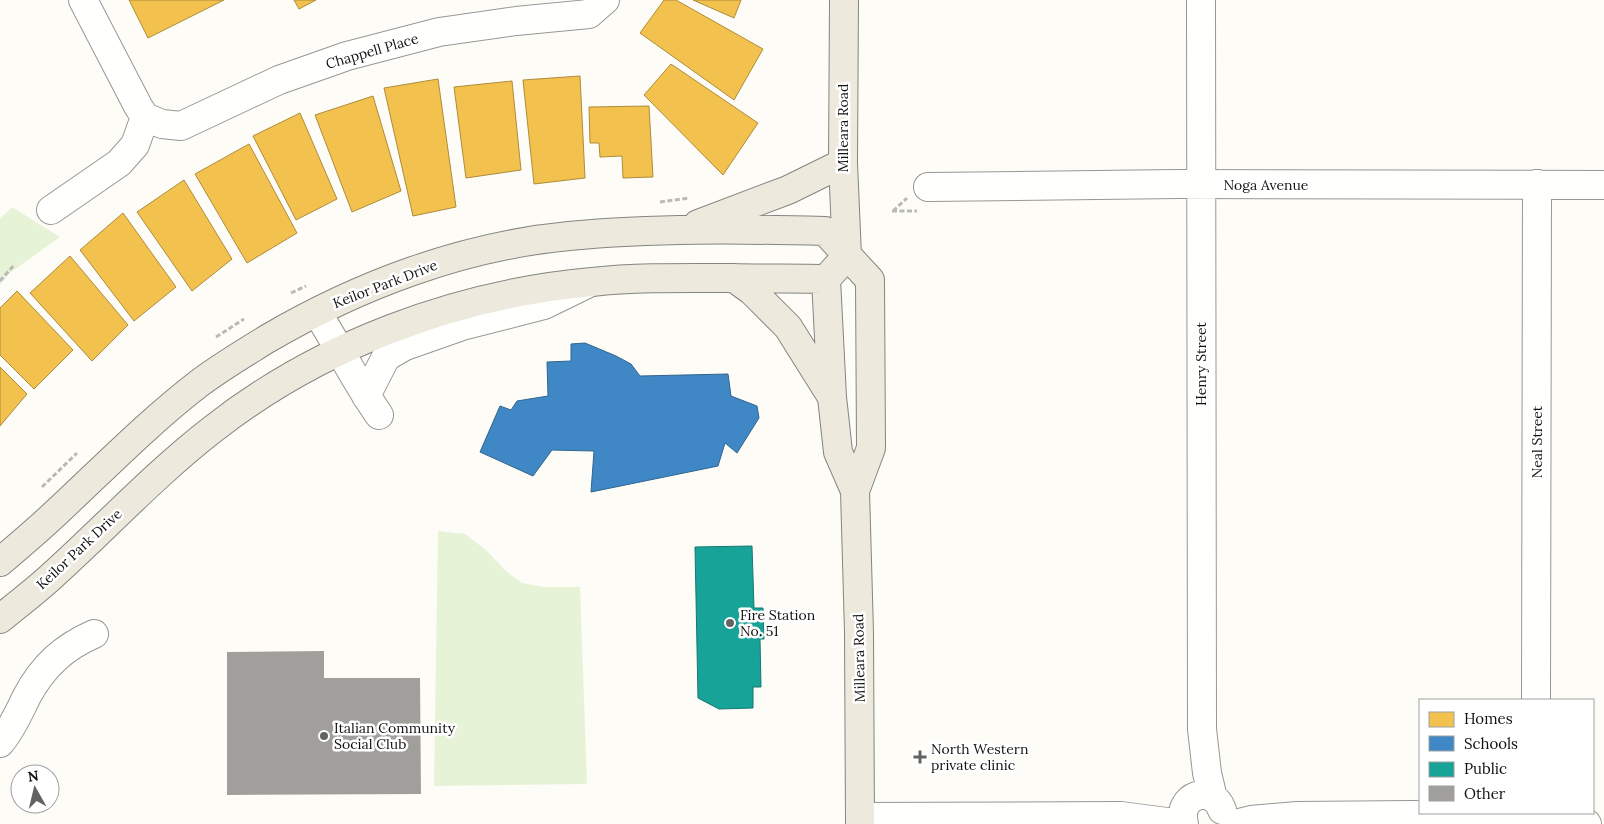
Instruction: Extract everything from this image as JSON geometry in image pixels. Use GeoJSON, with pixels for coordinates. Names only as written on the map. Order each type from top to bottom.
{"type":"FeatureCollection","features":[{"type":"Feature","properties":{"kind":"main road","name":"Milleara Road"},"geometry":{"type":"LineString","coordinates":[[844,0],[843,163],[847,256],[870,280],[871,448],[855,491]]}},
{"type":"Feature","properties":{"kind":"main road"},"geometry":{"type":"LineString","coordinates":[[683,230],[788,190],[843,163]]}},
{"type":"Feature","properties":{"kind":"main road","name":"Keilor Park Drive"},"geometry":{"type":"LineString","coordinates":[[0,562],[59,510],[125,446],[198,385],[230,362],[317,312],[429,266],[490,249],[568,236],[683,230],[825,231],[847,256]]}},
{"type":"Feature","properties":{"kind":"main road"},"geometry":{"type":"LineString","coordinates":[[826,279],[847,256]]}},
{"type":"Feature","properties":{"kind":"main road"},"geometry":{"type":"LineString","coordinates":[[734,278],[752,291],[788,327],[832,397]]}},
{"type":"Feature","properties":{"kind":"main road","name":"Keilor Park Drive"},"geometry":{"type":"LineString","coordinates":[[0,619],[52,576],[164,470],[215,428],[273,388],[341,350],[386,331],[466,304],[549,287],[593,282],[650,279],[826,279]]}},
{"type":"Feature","properties":{"kind":"main road","name":"Milleara Road"},"geometry":{"type":"LineString","coordinates":[[826,279],[832,397],[838,452],[855,491],[859,632],[860,820]]}},
{"type":"Feature","properties":{"kind":"street"},"geometry":{"type":"LineString","coordinates":[[51,210],[119,163],[135,145],[145,117],[83,0]]}},
{"type":"Feature","properties":{"kind":"street","name":"Chappell Place"},"geometry":{"type":"LineString","coordinates":[[145,117],[162,124],[181,126],[278,80],[347,56],[439,32],[516,21],[589,14],[605,0]]}},
{"type":"Feature","properties":{"kind":"street","name":"Henry Street"},"geometry":{"type":"LineString","coordinates":[[1199,811],[1202,729],[1201,0]]}},
{"type":"Feature","properties":{"kind":"street","name":"Neal Street"},"geometry":{"type":"LineString","coordinates":[[1536,699],[1538,184]]}},
{"type":"Feature","properties":{"kind":"street","name":"Noga Avenue"},"geometry":{"type":"LineString","coordinates":[[928,187],[1604,185]]}},
{"type":"Feature","properties":{"kind":"street"},"geometry":{"type":"LineString","coordinates":[[317,312],[341,350],[372,406],[386,357],[405,346],[462,326],[544,304],[593,282]]}},
{"type":"Feature","properties":{"kind":"street"},"geometry":{"type":"LineString","coordinates":[[0,743],[8,734],[35,682],[45,668],[64,650],[94,634]]}},
{"type":"Feature","properties":{"kind":"street"},"geometry":{"type":"LineString","coordinates":[[860,820],[1121,816],[1199,811],[1251,812],[1297,816],[1563,817],[1586,824]]}},
{"type":"Feature","properties":{"kind":"street"},"geometry":{"type":"LineString","coordinates":[[1235,824],[1251,820],[1297,816]]}},
{"type":"Feature","properties":{"kind":"path"},"geometry":{"type":"LineString","coordinates":[[0,281],[14,265]]}},
{"type":"Feature","properties":{"kind":"green space"},"geometry":{"type":"Polygon","coordinates":[[[12,207],[60,237],[10,273],[0,285],[0,219],[12,207]]]}},
{"type":"Feature","properties":{"kind":"green space"},"geometry":{"type":"Polygon","coordinates":[[[438,531],[465,534],[486,550],[507,572],[522,583],[544,587],[580,587],[587,784],[434,786],[438,531]]]}},
{"type":"Feature","properties":{"kind":"building: Homes"},"geometry":{"type":"Polygon","coordinates":[[[129,0],[224,0],[148,38],[129,0]]]}},
{"type":"Feature","properties":{"kind":"building: Homes"},"geometry":{"type":"Polygon","coordinates":[[[294,0],[316,0],[299,9],[294,0]]]}},
{"type":"Feature","properties":{"kind":"building: Homes"},"geometry":{"type":"Polygon","coordinates":[[[664,0],[676,0],[763,49],[734,100],[640,33],[664,0]]]}},
{"type":"Feature","properties":{"kind":"building: Homes"},"geometry":{"type":"Polygon","coordinates":[[[693,0],[741,0],[734,18],[693,0]]]}},
{"type":"Feature","properties":{"kind":"building: Homes"},"geometry":{"type":"Polygon","coordinates":[[[671,64],[758,123],[723,175],[644,95],[671,64]]]}},
{"type":"Feature","properties":{"kind":"building: Homes"},"geometry":{"type":"Polygon","coordinates":[[[580,76],[585,178],[534,184],[523,80],[580,76]]]}},
{"type":"Feature","properties":{"kind":"building: Homes"},"geometry":{"type":"Polygon","coordinates":[[[438,79],[456,207],[413,216],[384,88],[438,79]]]}},
{"type":"Feature","properties":{"kind":"building: Homes"},"geometry":{"type":"Polygon","coordinates":[[[512,81],[521,170],[466,178],[454,87],[512,81]]]}},
{"type":"Feature","properties":{"kind":"building: Homes"},"geometry":{"type":"Polygon","coordinates":[[[373,96],[401,191],[352,212],[315,115],[373,96]]]}},
{"type":"Feature","properties":{"kind":"building: Homes"},"geometry":{"type":"Polygon","coordinates":[[[649,106],[653,177],[623,178],[622,156],[600,157],[599,143],[590,143],[589,107],[649,106]]]}},
{"type":"Feature","properties":{"kind":"building: Homes"},"geometry":{"type":"Polygon","coordinates":[[[300,113],[337,199],[296,220],[253,136],[300,113]]]}},
{"type":"Feature","properties":{"kind":"building: Homes"},"geometry":{"type":"Polygon","coordinates":[[[249,144],[297,233],[247,263],[195,174],[249,144]]]}},
{"type":"Feature","properties":{"kind":"building: Homes"},"geometry":{"type":"Polygon","coordinates":[[[184,180],[232,259],[192,291],[137,212],[184,180]]]}},
{"type":"Feature","properties":{"kind":"building: Homes"},"geometry":{"type":"Polygon","coordinates":[[[123,213],[176,287],[134,321],[80,250],[123,213]]]}},
{"type":"Feature","properties":{"kind":"building: Homes"},"geometry":{"type":"Polygon","coordinates":[[[70,256],[128,325],[92,361],[30,293],[70,256]]]}},
{"type":"Feature","properties":{"kind":"building: Homes"},"geometry":{"type":"Polygon","coordinates":[[[17,291],[73,350],[34,389],[0,355],[0,308],[17,291]]]}},
{"type":"Feature","properties":{"kind":"building: Homes"},"geometry":{"type":"Polygon","coordinates":[[[0,367],[27,394],[0,426],[0,367]]]}},
{"type":"Feature","properties":{"kind":"building: Schools"},"geometry":{"type":"Polygon","coordinates":[[[585,343],[631,364],[640,376],[728,374],[731,396],[757,406],[759,418],[737,453],[725,443],[718,466],[591,492],[594,451],[552,450],[533,476],[480,452],[500,406],[511,410],[517,401],[548,396],[547,362],[571,361],[571,344],[585,343]]]}},
{"type":"Feature","properties":{"kind":"building: Public","name":"Fire Station No. 51"},"geometry":{"type":"Polygon","coordinates":[[[752,546],[754,608],[763,608],[764,639],[760,639],[761,687],[753,687],[753,708],[719,709],[698,698],[695,547],[752,546]]]}},
{"type":"Feature","properties":{"kind":"building: Other","name":"Italian Community Social Club"},"geometry":{"type":"Polygon","coordinates":[[[324,651],[324,678],[420,678],[421,794],[227,795],[227,652],[324,651]]]}},
{"type":"Feature","properties":{"kind":"place","name":"Fire Station No. 51"},"geometry":{"type":"Point","coordinates":[730,623]}},
{"type":"Feature","properties":{"kind":"place","name":"Italian Community Social Club"},"geometry":{"type":"Point","coordinates":[324,736]}},
{"type":"Feature","properties":{"kind":"place","name":"North Western private clinic"},"geometry":{"type":"Point","coordinates":[920,757]}}]}
